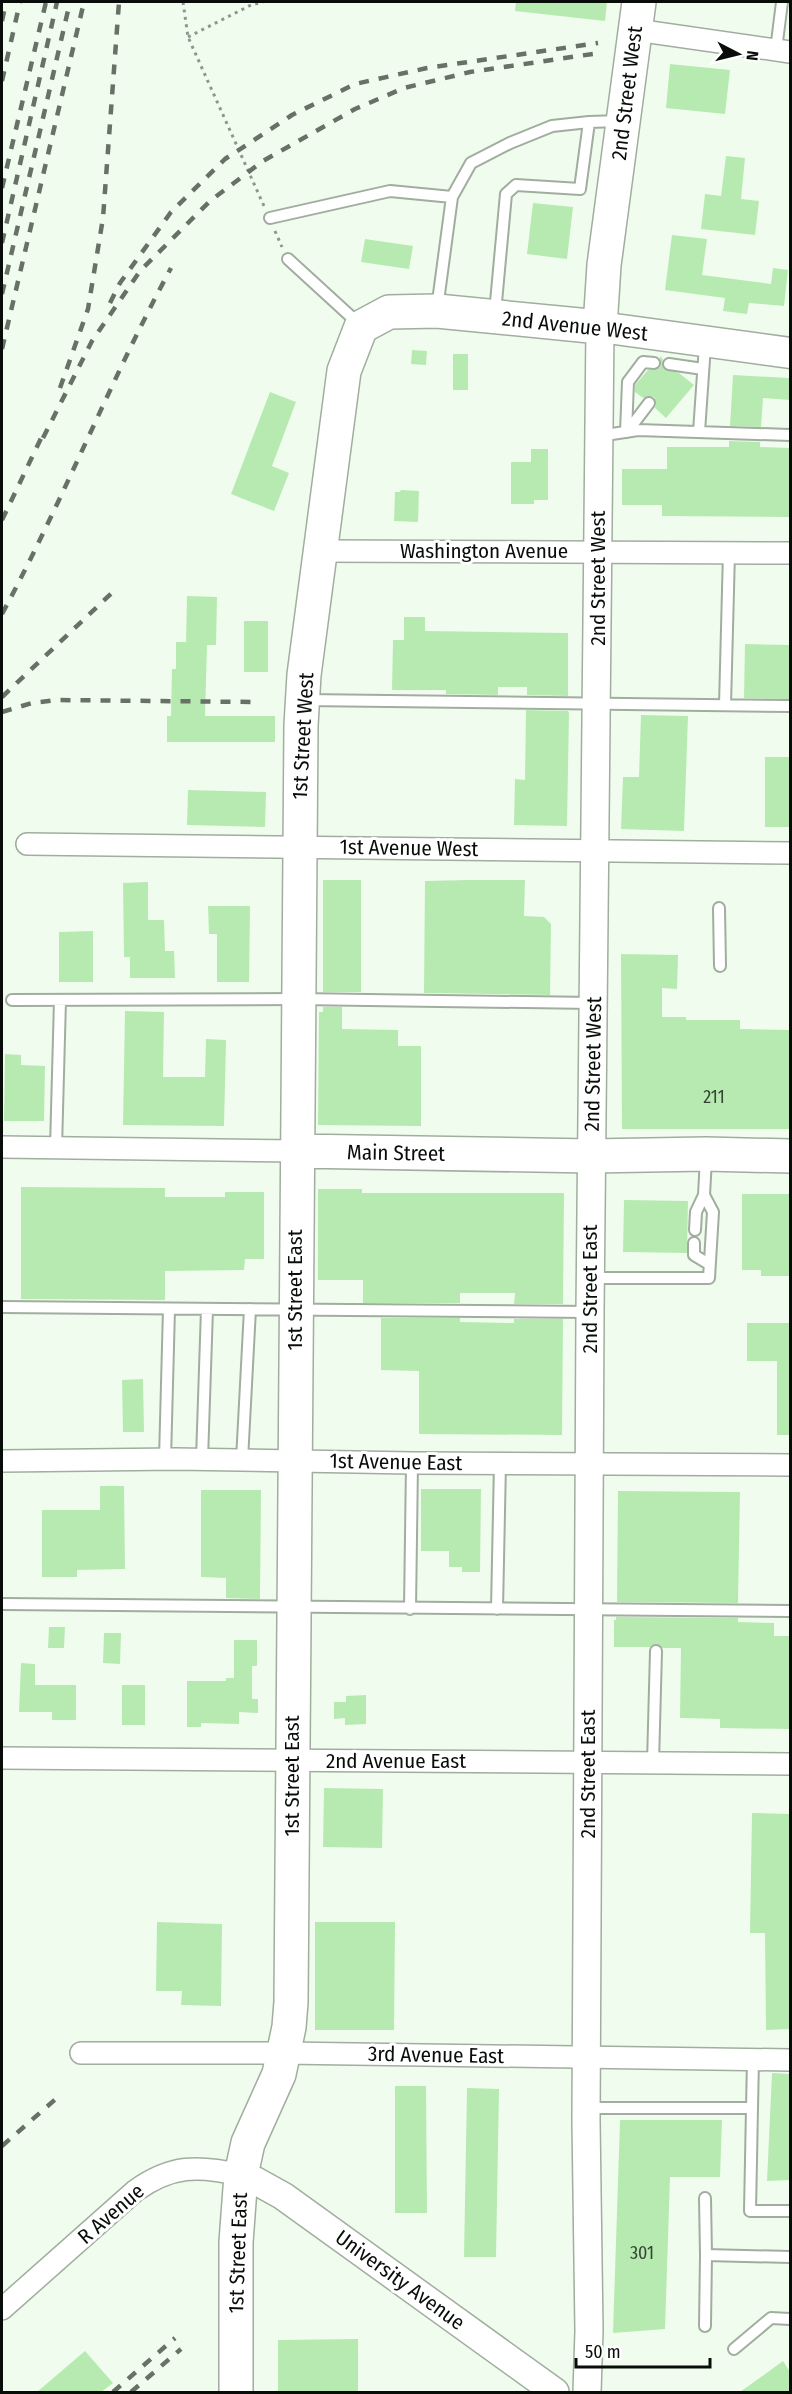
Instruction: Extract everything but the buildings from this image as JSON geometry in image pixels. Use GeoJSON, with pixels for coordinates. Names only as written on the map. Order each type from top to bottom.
{"type":"FeatureCollection","features":[{"type":"Feature","properties":{"kind":"main road","name":"2nd Street West"},"geometry":{"type":"LineString","coordinates":[[600,327],[604,265],[637,16]]}},
{"type":"Feature","properties":{"kind":"main road","name":"2nd Avenue West"},"geometry":{"type":"LineString","coordinates":[[361,327],[389,312],[437,311],[600,327],[705,355],[790,353]]}},
{"type":"Feature","properties":{"kind":"main road","name":"1st Street West"},"geometry":{"type":"LineString","coordinates":[[297,1151],[298,846],[302,700],[344,371],[361,327]]}},
{"type":"Feature","properties":{"kind":"main road","name":"Main Street"},"geometry":{"type":"LineString","coordinates":[[297,1151],[591,1156],[706,1154],[790,1156]]}},
{"type":"Feature","properties":{"kind":"main road","name":"1st Street East"},"geometry":{"type":"LineString","coordinates":[[236,2392],[236,2242],[241,2175],[248,2143],[272,2091],[284,2053],[291,2002],[297,1151]]}},
{"type":"Feature","properties":{"kind":"street"},"geometry":{"type":"LineString","coordinates":[[637,16],[783,51]]}},
{"type":"Feature","properties":{"kind":"street","name":"2nd Street West"},"geometry":{"type":"LineString","coordinates":[[591,1156],[600,327]]}},
{"type":"Feature","properties":{"kind":"street","name":"Washington Avenue"},"geometry":{"type":"LineString","coordinates":[[321,551],[790,553]]}},
{"type":"Feature","properties":{"kind":"street","name":"1st Avenue West"},"geometry":{"type":"LineString","coordinates":[[27,844],[790,853]]}},
{"type":"Feature","properties":{"kind":"street","name":"Main Street"},"geometry":{"type":"LineString","coordinates":[[2,1147],[297,1151]]}},
{"type":"Feature","properties":{"kind":"street","name":"2nd Street East"},"geometry":{"type":"LineString","coordinates":[[587,2392],[589,2331],[586,2057],[591,1156]]}},
{"type":"Feature","properties":{"kind":"street","name":"1st Avenue East"},"geometry":{"type":"LineString","coordinates":[[2,1461],[202,1459],[412,1463],[790,1465]]}},
{"type":"Feature","properties":{"kind":"street","name":"2nd Avenue East"},"geometry":{"type":"LineString","coordinates":[[2,1758],[790,1764]]}},
{"type":"Feature","properties":{"kind":"street","name":"3rd Avenue East"},"geometry":{"type":"LineString","coordinates":[[81,2053],[284,2053],[790,2060]]}},
{"type":"Feature","properties":{"kind":"street","name":"R Avenue"},"geometry":{"type":"LineString","coordinates":[[2,2309],[151,2180],[169,2172],[187,2169],[211,2169],[241,2175]]}},
{"type":"Feature","properties":{"kind":"street","name":"University Avenue"},"geometry":{"type":"LineString","coordinates":[[241,2175],[283,2196],[555,2392]]}},
{"type":"Feature","properties":{"kind":"lane"},"geometry":{"type":"LineString","coordinates":[[782,2],[783,51]]}},
{"type":"Feature","properties":{"kind":"lane"},"geometry":{"type":"LineString","coordinates":[[437,311],[452,197],[471,163],[510,143],[552,126],[624,121]]}},
{"type":"Feature","properties":{"kind":"lane"},"geometry":{"type":"LineString","coordinates":[[494,317],[506,194],[516,185],[580,189],[589,122]]}},
{"type":"Feature","properties":{"kind":"lane"},"geometry":{"type":"LineString","coordinates":[[270,218],[390,190],[452,197]]}},
{"type":"Feature","properties":{"kind":"lane"},"geometry":{"type":"LineString","coordinates":[[288,259],[361,327]]}},
{"type":"Feature","properties":{"kind":"lane"},"geometry":{"type":"LineString","coordinates":[[675,367],[705,355],[699,432]]}},
{"type":"Feature","properties":{"kind":"lane"},"geometry":{"type":"LineString","coordinates":[[626,432],[628,382],[643,362],[654,363]]}},
{"type":"Feature","properties":{"kind":"lane"},"geometry":{"type":"LineString","coordinates":[[626,432],[649,404]]}},
{"type":"Feature","properties":{"kind":"lane"},"geometry":{"type":"LineString","coordinates":[[598,436],[626,432],[790,435]]}},
{"type":"Feature","properties":{"kind":"lane"},"geometry":{"type":"LineString","coordinates":[[725,705],[729,552]]}},
{"type":"Feature","properties":{"kind":"lane"},"geometry":{"type":"LineString","coordinates":[[302,700],[790,706]]}},
{"type":"Feature","properties":{"kind":"lane"},"geometry":{"type":"LineString","coordinates":[[719,908],[720,966]]}},
{"type":"Feature","properties":{"kind":"lane"},"geometry":{"type":"LineString","coordinates":[[12,1000],[297,999],[594,1004]]}},
{"type":"Feature","properties":{"kind":"lane"},"geometry":{"type":"LineString","coordinates":[[56,1148],[60,1000]]}},
{"type":"Feature","properties":{"kind":"lane"},"geometry":{"type":"LineString","coordinates":[[695,1230],[696,1212],[704,1195],[706,1154]]}},
{"type":"Feature","properties":{"kind":"lane"},"geometry":{"type":"LineString","coordinates":[[590,1278],[708,1278],[713,1212],[704,1195]]}},
{"type":"Feature","properties":{"kind":"lane"},"geometry":{"type":"LineString","coordinates":[[694,1243],[694,1255],[709,1264]]}},
{"type":"Feature","properties":{"kind":"lane"},"geometry":{"type":"LineString","coordinates":[[2,1307],[590,1312]]}},
{"type":"Feature","properties":{"kind":"lane"},"geometry":{"type":"LineString","coordinates":[[165,1459],[169,1309]]}},
{"type":"Feature","properties":{"kind":"lane"},"geometry":{"type":"LineString","coordinates":[[202,1459],[207,1309]]}},
{"type":"Feature","properties":{"kind":"lane"},"geometry":{"type":"LineString","coordinates":[[242,1460],[250,1310]]}},
{"type":"Feature","properties":{"kind":"lane"},"geometry":{"type":"LineString","coordinates":[[410,1609],[412,1463]]}},
{"type":"Feature","properties":{"kind":"lane"},"geometry":{"type":"LineString","coordinates":[[497,1609],[500,1463]]}},
{"type":"Feature","properties":{"kind":"lane"},"geometry":{"type":"LineString","coordinates":[[2,1604],[790,1611]]}},
{"type":"Feature","properties":{"kind":"lane"},"geometry":{"type":"LineString","coordinates":[[653,1762],[656,1651]]}},
{"type":"Feature","properties":{"kind":"lane"},"geometry":{"type":"LineString","coordinates":[[753,2059],[750,2211],[790,2211]]}},
{"type":"Feature","properties":{"kind":"lane"},"geometry":{"type":"LineString","coordinates":[[586,2108],[752,2108]]}},
{"type":"Feature","properties":{"kind":"lane"},"geometry":{"type":"LineString","coordinates":[[705,2198],[705,2326]]}},
{"type":"Feature","properties":{"kind":"lane"},"geometry":{"type":"LineString","coordinates":[[706,2255],[790,2257]]}},
{"type":"Feature","properties":{"kind":"lane"},"geometry":{"type":"LineString","coordinates":[[734,2349],[771,2318],[790,2319]]}},
{"type":"Feature","properties":{"kind":"path"},"geometry":{"type":"LineString","coordinates":[[183,2],[188,37],[288,259]]}},
{"type":"Feature","properties":{"kind":"path"},"geometry":{"type":"LineString","coordinates":[[188,37],[251,5],[263,2]]}},
{"type":"Feature","properties":{"kind":"railway"},"geometry":{"type":"LineString","coordinates":[[2,21],[6,2]]}},
{"type":"Feature","properties":{"kind":"railway"},"geometry":{"type":"LineString","coordinates":[[2,81],[20,2]]}},
{"type":"Feature","properties":{"kind":"railway"},"geometry":{"type":"LineString","coordinates":[[2,188],[46,2]]}},
{"type":"Feature","properties":{"kind":"railway"},"geometry":{"type":"LineString","coordinates":[[2,243],[57,2]]}},
{"type":"Feature","properties":{"kind":"railway"},"geometry":{"type":"LineString","coordinates":[[2,294],[70,2]]}},
{"type":"Feature","properties":{"kind":"railway"},"geometry":{"type":"LineString","coordinates":[[2,349],[84,2]]}},
{"type":"Feature","properties":{"kind":"railway"},"geometry":{"type":"LineString","coordinates":[[60,388],[88,309],[103,218],[119,2]]}},
{"type":"Feature","properties":{"kind":"railway"},"geometry":{"type":"LineString","coordinates":[[110,303],[120,283],[171,212],[225,159],[292,115],[355,84],[427,68],[598,43]]}},
{"type":"Feature","properties":{"kind":"railway"},"geometry":{"type":"LineString","coordinates":[[43,438],[92,341],[140,271],[210,201],[263,161],[355,109],[404,88],[470,72],[599,53]]}},
{"type":"Feature","properties":{"kind":"railway"},"geometry":{"type":"LineString","coordinates":[[2,614],[171,268]]}},
{"type":"Feature","properties":{"kind":"railway"},"geometry":{"type":"LineString","coordinates":[[2,520],[45,430]]}},
{"type":"Feature","properties":{"kind":"railway"},"geometry":{"type":"LineString","coordinates":[[2,697],[117,588]]}},
{"type":"Feature","properties":{"kind":"railway"},"geometry":{"type":"LineString","coordinates":[[2,712],[32,703],[56,700],[253,702]]}},
{"type":"Feature","properties":{"kind":"railway"},"geometry":{"type":"LineString","coordinates":[[2,2146],[58,2097]]}},
{"type":"Feature","properties":{"kind":"railway"},"geometry":{"type":"LineString","coordinates":[[113,2392],[175,2338]]}},
{"type":"Feature","properties":{"kind":"railway"},"geometry":{"type":"LineString","coordinates":[[131,2392],[181,2349]]}}]}
